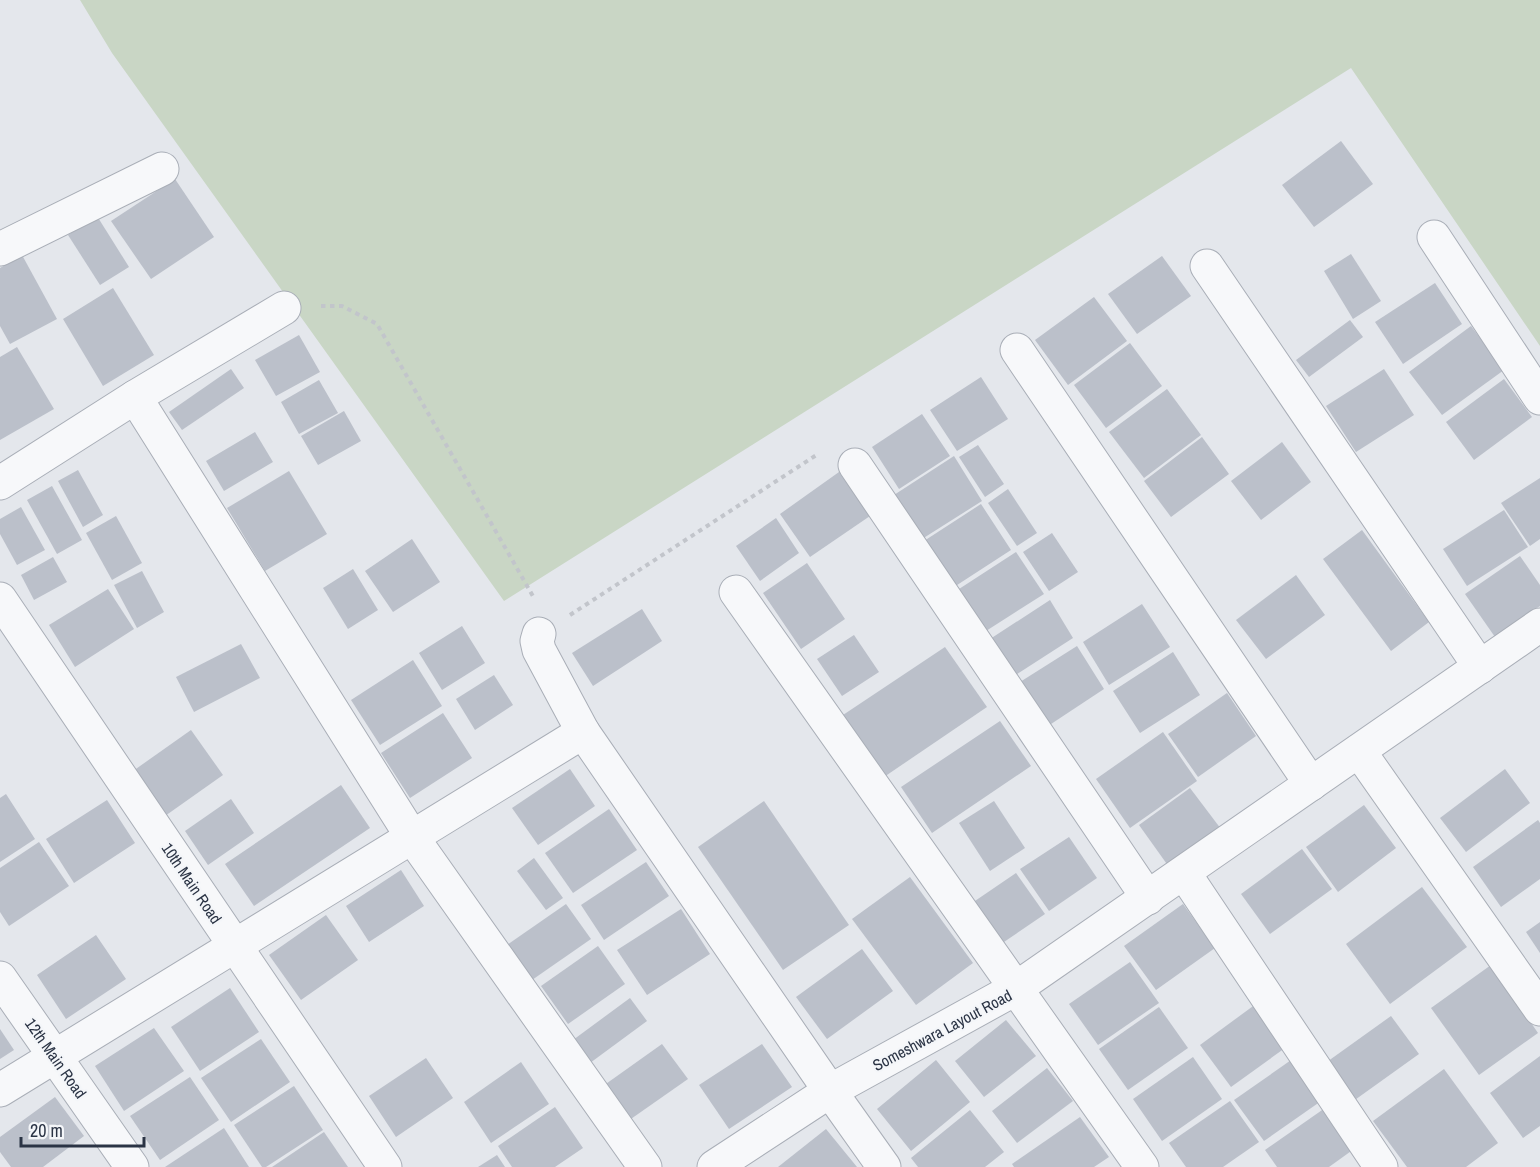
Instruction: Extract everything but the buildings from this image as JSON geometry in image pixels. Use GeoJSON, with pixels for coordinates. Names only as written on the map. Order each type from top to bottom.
{"type":"FeatureCollection","features":[{"type":"Feature","properties":{"kind":"street"},"geometry":{"type":"LineString","coordinates":[[0,249],[162,169]]}},
{"type":"Feature","properties":{"kind":"street"},"geometry":{"type":"LineString","coordinates":[[1434,237],[1540,398]]}},
{"type":"Feature","properties":{"kind":"street"},"geometry":{"type":"LineString","coordinates":[[1207,266],[1480,667]]}},
{"type":"Feature","properties":{"kind":"street"},"geometry":{"type":"LineString","coordinates":[[0,483],[284,308]]}},
{"type":"Feature","properties":{"kind":"street"},"geometry":{"type":"LineString","coordinates":[[1017,351],[1311,784]]}},
{"type":"Feature","properties":{"kind":"street"},"geometry":{"type":"LineString","coordinates":[[135,398],[412,837],[645,1167]]}},
{"type":"Feature","properties":{"kind":"street"},"geometry":{"type":"LineString","coordinates":[[855,465],[1148,898]]}},
{"type":"Feature","properties":{"kind":"street"},"geometry":{"type":"LineString","coordinates":[[736,592],[1016,989],[1480,667],[1538,630]]}},
{"type":"Feature","properties":{"kind":"street","name":"10th Main Road"},"geometry":{"type":"LineString","coordinates":[[0,599],[385,1167]]}},
{"type":"Feature","properties":{"kind":"street"},"geometry":{"type":"LineString","coordinates":[[545,630],[537,642],[539,650],[583,732],[884,1167]]}},
{"type":"Feature","properties":{"kind":"street"},"geometry":{"type":"LineString","coordinates":[[0,1090],[583,732]]}},
{"type":"Feature","properties":{"kind":"street"},"geometry":{"type":"LineString","coordinates":[[1359,751],[1540,1009]]}},
{"type":"Feature","properties":{"kind":"street"},"geometry":{"type":"LineString","coordinates":[[1184,873],[1381,1167]]}},
{"type":"Feature","properties":{"kind":"street","name":"12th Main Road"},"geometry":{"type":"LineString","coordinates":[[0,978],[132,1167]]}},
{"type":"Feature","properties":{"kind":"street","name":"Someshwara Layout Road"},"geometry":{"type":"LineString","coordinates":[[714,1167],[830,1091],[1016,989],[1142,1167]]}},
{"type":"Feature","properties":{"kind":"path"},"geometry":{"type":"LineString","coordinates":[[284,308],[342,306],[377,324],[545,630],[822,452],[834,450],[855,465]]}},
{"type":"Feature","properties":{"kind":"green space"},"geometry":{"type":"Polygon","coordinates":[[[80,0],[1540,0],[1540,346],[1351,68],[504,601],[112,53],[80,0]]]}}]}
